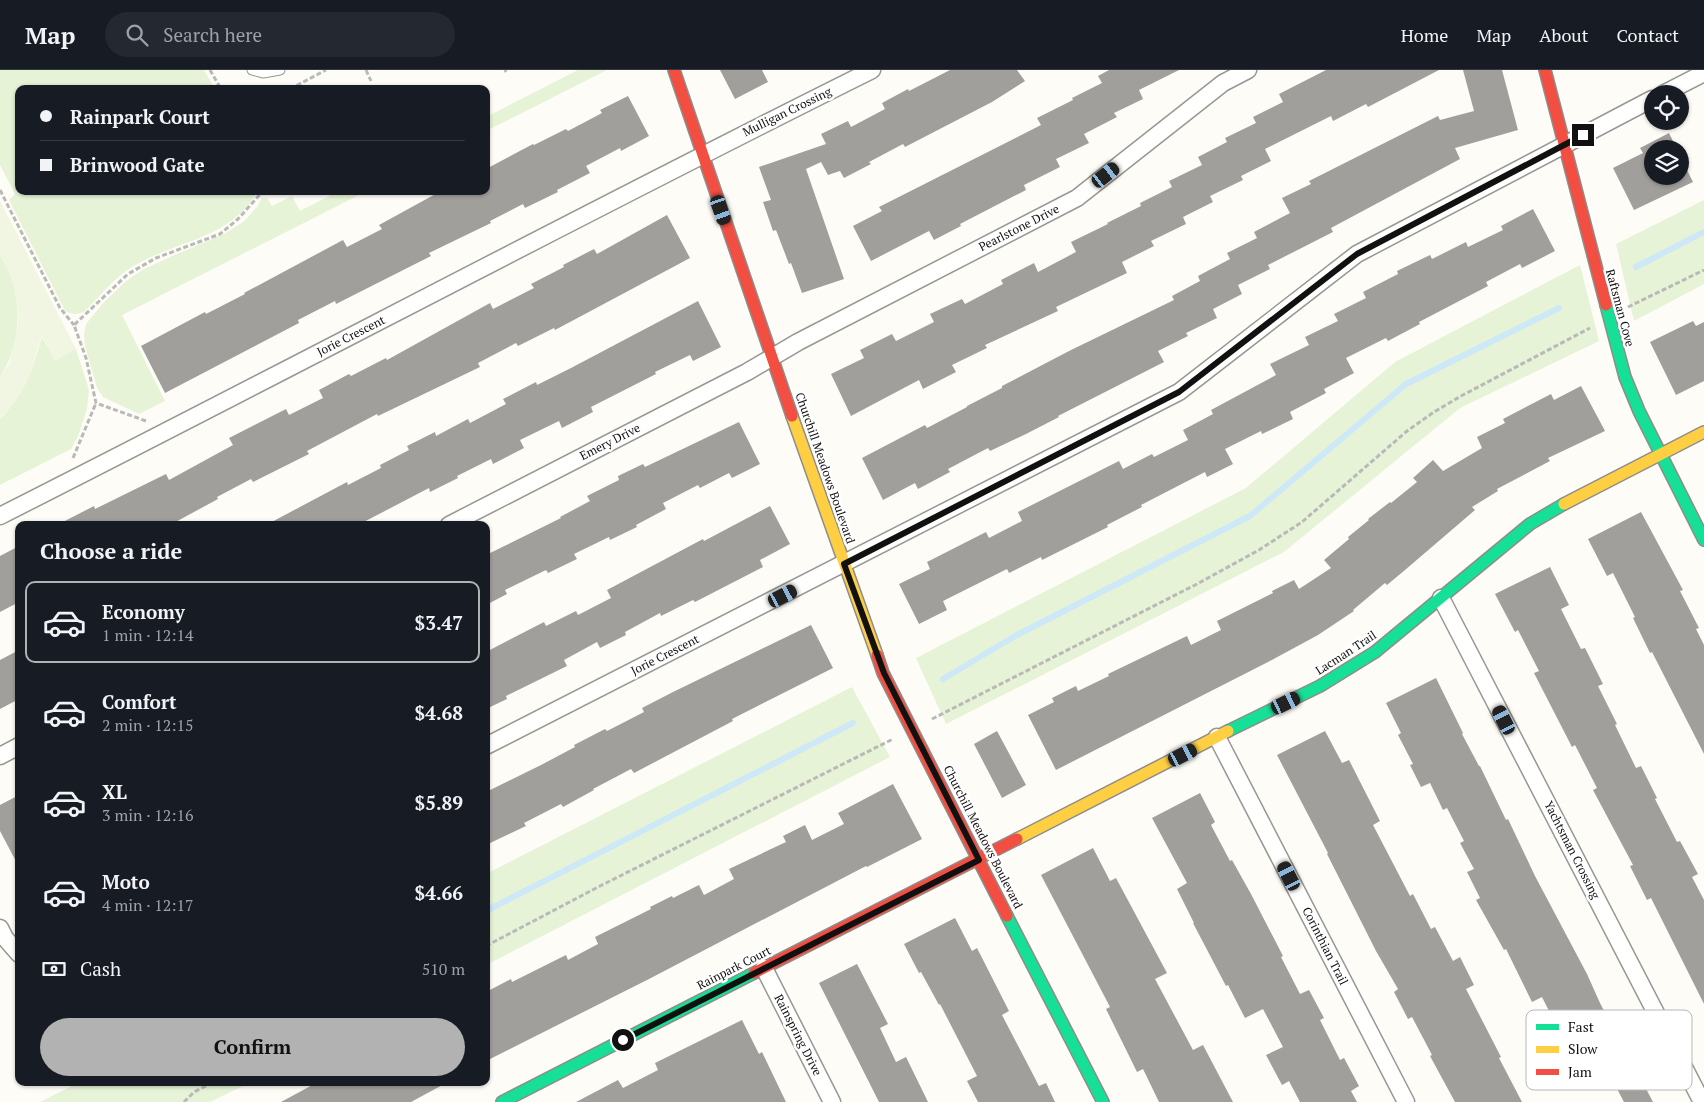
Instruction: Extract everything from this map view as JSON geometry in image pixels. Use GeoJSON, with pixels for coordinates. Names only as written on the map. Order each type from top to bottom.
{"type":"FeatureCollection","features":[{"type":"Feature","properties":{"kind":"street","name":"Churchill Meadows Boulevard"},"geometry":{"type":"LineString","coordinates":[[674,70],[771,358],[884,673],[1103,1102]]}},
{"type":"Feature","properties":{"kind":"street","name":"Mulligan Crossing"},"geometry":{"type":"LineString","coordinates":[[702,155],[872,70]]}},
{"type":"Feature","properties":{"kind":"street","name":"Pearlstone Drive"},"geometry":{"type":"LineString","coordinates":[[771,358],[1077,198],[1223,83],[1248,70]]}},
{"type":"Feature","properties":{"kind":"street","name":"Raftsman Cove"},"geometry":{"type":"LineString","coordinates":[[1545,70],[1625,377],[1660,455],[1704,540]]}},
{"type":"Feature","properties":{"kind":"street"},"geometry":{"type":"LineString","coordinates":[[1681,85],[1704,73]]}},
{"type":"Feature","properties":{"kind":"street","name":"Jorie Crescent"},"geometry":{"type":"LineString","coordinates":[[490,744],[1179,392],[1357,254],[1644,103]]}},
{"type":"Feature","properties":{"kind":"street","name":"Jorie Crescent"},"geometry":{"type":"LineString","coordinates":[[0,516],[702,155]]}},
{"type":"Feature","properties":{"kind":"street","name":"Emery Drive"},"geometry":{"type":"LineString","coordinates":[[457,521],[771,358]]}},
{"type":"Feature","properties":{"kind":"street","name":"Lacman Trail"},"geometry":{"type":"LineString","coordinates":[[979,860],[1320,686],[1353,667],[1375,652],[1530,524],[1551,511],[1704,432]]}},
{"type":"Feature","properties":{"kind":"street","name":"Yachtsman Crossing"},"geometry":{"type":"LineString","coordinates":[[1441,598],[1654,1010]]}},
{"type":"Feature","properties":{"kind":"street","name":"Corinthian Trail"},"geometry":{"type":"LineString","coordinates":[[1217,737],[1406,1102]]}},
{"type":"Feature","properties":{"kind":"street"},"geometry":{"type":"LineString","coordinates":[[0,756],[15,748]]}},
{"type":"Feature","properties":{"kind":"street","name":"Rainpark Court"},"geometry":{"type":"LineString","coordinates":[[502,1102],[979,860]]}},
{"type":"Feature","properties":{"kind":"street"},"geometry":{"type":"LineString","coordinates":[[0,928],[5,938],[15,949]]}},
{"type":"Feature","properties":{"kind":"street","name":"Rainspring Drive"},"geometry":{"type":"LineString","coordinates":[[764,968],[832,1102]]}},
{"type":"Feature","properties":{"kind":"street","name":"Yachtsman Crossing"},"geometry":{"type":"LineString","coordinates":[[1692,1083],[1702,1102]]}},
{"type":"Feature","properties":{"kind":"lane"},"geometry":{"type":"LineString","coordinates":[[252,70],[262,73],[280,70]]}},
{"type":"Feature","properties":{"kind":"path"},"geometry":{"type":"LineString","coordinates":[[210,70],[219,85]]}},
{"type":"Feature","properties":{"kind":"path"},"geometry":{"type":"LineString","coordinates":[[298,85],[326,70]]}},
{"type":"Feature","properties":{"kind":"path"},"geometry":{"type":"LineString","coordinates":[[366,70],[371,81]]}},
{"type":"Feature","properties":{"kind":"path"},"geometry":{"type":"LineString","coordinates":[[0,190],[60,308],[74,325],[86,358],[96,403],[62,485]]}},
{"type":"Feature","properties":{"kind":"path"},"geometry":{"type":"LineString","coordinates":[[74,325],[128,274],[156,258],[220,234],[238,219],[259,195]]}},
{"type":"Feature","properties":{"kind":"path"},"geometry":{"type":"LineString","coordinates":[[926,723],[1197,584],[1259,550],[1302,522],[1407,431],[1434,412],[1609,318],[1704,270]]}},
{"type":"Feature","properties":{"kind":"path"},"geometry":{"type":"LineString","coordinates":[[96,403],[170,430]]}},
{"type":"Feature","properties":{"kind":"path"},"geometry":{"type":"LineString","coordinates":[[490,944],[600,886],[898,736]]}},
{"type":"Feature","properties":{"kind":"path"},"geometry":{"type":"LineString","coordinates":[[184,1102],[194,1092],[206,1086]]}},
{"type":"Feature","properties":{"kind":"green space"},"geometry":{"type":"Polygon","coordinates":[[[0,70],[204,70],[213,85],[15,85],[15,194],[0,165],[0,70]]]}},
{"type":"Feature","properties":{"kind":"green space"},"geometry":{"type":"Polygon","coordinates":[[[578,70],[607,70],[490,129],[490,115],[578,70]]]}},
{"type":"Feature","properties":{"kind":"green space"},"geometry":{"type":"Polygon","coordinates":[[[15,194],[255,195],[246,208],[217,230],[149,258],[125,271],[85,311],[75,314],[65,311],[9,200],[15,194]]]}},
{"type":"Feature","properties":{"kind":"green space"},"geometry":{"type":"Polygon","coordinates":[[[331,195],[359,195],[122,315],[165,401],[139,414],[103,397],[97,388],[85,346],[84,334],[86,324],[104,302],[126,281],[144,269],[224,234],[243,222],[257,207],[262,198],[267,198],[272,206],[292,196],[300,211],[331,195]]]}},
{"type":"Feature","properties":{"kind":"green space"},"geometry":{"type":"Polygon","coordinates":[[[1704,200],[1704,284],[1634,321],[1616,244],[1704,200]]]}},
{"type":"Feature","properties":{"kind":"green space"},"geometry":{"type":"Polygon","coordinates":[[[0,201],[76,349],[55,361],[42,337],[31,372],[22,391],[0,419],[0,377],[9,364],[18,328],[17,303],[12,278],[0,255],[0,201]]]}},
{"type":"Feature","properties":{"kind":"green space"},"geometry":{"type":"Polygon","coordinates":[[[0,255],[12,279],[18,317],[15,342],[0,377],[0,255]]]}},
{"type":"Feature","properties":{"kind":"green space"},"geometry":{"type":"Polygon","coordinates":[[[1580,265],[1599,341],[1460,408],[1284,552],[946,724],[916,658],[1246,488],[1395,362],[1580,265]]]}},
{"type":"Feature","properties":{"kind":"green space"},"geometry":{"type":"Polygon","coordinates":[[[42,337],[55,360],[76,349],[89,390],[87,409],[78,436],[71,449],[0,485],[0,419],[7,412],[31,372],[42,337]]]}},
{"type":"Feature","properties":{"kind":"green space"},"geometry":{"type":"Polygon","coordinates":[[[852,687],[890,757],[490,963],[490,872],[852,687]]]}},
{"type":"Feature","properties":{"kind":"green space"},"geometry":{"type":"Polygon","coordinates":[[[72,1086],[243,1086],[210,1102],[40,1102],[72,1086]]]}},
{"type":"Feature","properties":{"kind":"building"},"geometry":{"type":"Polygon","coordinates":[[[720,70],[762,70],[768,82],[735,99],[720,70]]]}},
{"type":"Feature","properties":{"kind":"building"},"geometry":{"type":"Polygon","coordinates":[[[950,70],[1017,70],[1025,81],[992,102],[905,147],[903,144],[844,178],[840,171],[828,175],[821,162],[806,169],[844,279],[802,293],[776,230],[773,231],[763,202],[771,200],[759,167],[826,144],[821,134],[848,121],[851,127],[885,109],[882,103],[950,70]]]}},
{"type":"Feature","properties":{"kind":"building"},"geometry":{"type":"Polygon","coordinates":[[[1109,70],[1179,70],[1139,90],[1143,99],[1114,113],[1117,117],[1084,134],[1089,143],[1056,159],[1060,167],[1024,185],[1026,190],[960,224],[961,226],[934,240],[929,231],[871,261],[853,226],[882,211],[879,207],[1041,125],[1037,118],[1102,83],[1098,76],[1109,70]]]}},
{"type":"Feature","properties":{"kind":"building"},"geometry":{"type":"Polygon","coordinates":[[[1326,70],[1439,70],[1368,107],[1366,104],[1333,121],[1331,116],[1265,149],[1271,161],[1241,176],[1243,180],[1210,196],[1213,202],[1183,217],[1186,224],[1151,241],[1154,246],[1122,262],[1127,273],[1056,307],[1058,311],[985,345],[987,348],[952,365],[956,372],[923,389],[919,380],[851,416],[831,374],[864,358],[860,350],[892,334],[896,341],[934,322],[930,314],[962,299],[965,304],[1003,284],[1001,280],[1034,263],[1038,272],[1076,252],[1071,242],[1108,224],[1141,206],[1140,203],[1172,187],[1169,181],[1202,165],[1198,157],[1227,142],[1225,138],[1256,123],[1253,117],[1283,102],[1279,94],[1326,70]]]}},
{"type":"Feature","properties":{"kind":"building"},"geometry":{"type":"Polygon","coordinates":[[[1463,70],[1502,70],[1518,130],[1455,148],[1460,159],[1331,228],[1333,232],[1268,265],[1270,269],[1238,285],[1242,294],[1213,309],[1217,318],[1186,333],[1188,336],[1158,351],[1164,362],[1026,434],[990,451],[988,448],[948,469],[950,472],[918,489],[915,483],[883,500],[862,458],[925,425],[927,428],[1069,351],[1174,300],[1172,296],[1200,281],[1198,276],[1230,259],[1227,253],[1257,238],[1254,232],[1290,213],[1282,198],[1311,184],[1309,181],[1438,116],[1440,120],[1474,111],[1463,70]]]}},
{"type":"Feature","properties":{"kind":"building"},"geometry":{"type":"Polygon","coordinates":[[[628,96],[649,136],[621,151],[620,148],[586,166],[590,173],[557,190],[558,192],[525,208],[523,204],[490,221],[491,223],[429,253],[431,256],[336,304],[335,301],[298,320],[299,323],[165,393],[141,346],[205,312],[206,314],[245,294],[343,240],[347,247],[382,229],[379,225],[434,195],[490,195],[490,167],[533,144],[566,129],[568,131],[602,113],[600,110],[628,96]]]}},
{"type":"Feature","properties":{"kind":"building"},"geometry":{"type":"Polygon","coordinates":[[[1669,133],[1672,140],[1655,140],[1669,133]]]}},
{"type":"Feature","properties":{"kind":"building"},"geometry":{"type":"Polygon","coordinates":[[[1644,146],[1644,185],[1687,185],[1634,210],[1613,168],[1643,153],[1640,148],[1644,146]]]}},
{"type":"Feature","properties":{"kind":"building"},"geometry":{"type":"Polygon","coordinates":[[[1689,174],[1693,182],[1689,184],[1689,174]]]}},
{"type":"Feature","properties":{"kind":"building"},"geometry":{"type":"Polygon","coordinates":[[[1533,209],[1555,251],[1522,268],[1520,264],[1486,282],[1488,286],[1419,322],[1420,324],[1388,341],[1386,338],[1346,358],[1354,373],[1324,389],[1326,393],[1290,412],[1293,419],[1262,434],[1261,431],[1225,449],[1233,464],[1207,477],[1205,472],[1141,505],[1142,507],[1107,525],[1108,527],[1042,560],[1041,557],[1009,573],[1007,569],[943,601],[947,610],[919,624],[899,584],[930,569],[927,562],[986,532],[989,538],[1022,521],[1018,512],[1119,461],[1123,469],[1152,454],[1154,457],[1188,440],[1183,430],[1213,414],[1211,410],[1276,375],[1270,364],[1309,345],[1305,337],[1338,321],[1334,314],[1366,298],[1363,292],[1398,274],[1397,271],[1430,255],[1432,259],[1466,242],[1468,247],[1503,230],[1501,226],[1533,209]]]}},
{"type":"Feature","properties":{"kind":"building"},"geometry":{"type":"Polygon","coordinates":[[[667,215],[690,258],[555,330],[554,328],[518,346],[516,343],[478,363],[480,367],[378,416],[377,414],[307,451],[309,454],[253,482],[251,479],[177,521],[65,521],[94,506],[95,509],[166,474],[169,480],[233,445],[229,438],[286,409],[289,415],[323,398],[319,390],[349,374],[351,376],[386,358],[387,360],[490,303],[493,309],[534,288],[531,284],[594,249],[597,254],[667,215]]]}},
{"type":"Feature","properties":{"kind":"building"},"geometry":{"type":"Polygon","coordinates":[[[698,301],[721,347],[693,361],[690,355],[655,372],[656,374],[591,407],[593,412],[562,428],[559,421],[520,440],[524,448],[493,464],[491,459],[430,492],[429,488],[366,521],[274,521],[347,482],[348,485],[381,468],[380,465],[409,450],[407,446],[435,432],[436,436],[468,419],[470,423],[506,404],[503,399],[536,382],[537,385],[698,301]]]}},
{"type":"Feature","properties":{"kind":"building"},"geometry":{"type":"Polygon","coordinates":[[[1693,321],[1696,326],[1704,322],[1704,381],[1676,395],[1650,342],[1693,321]]]}},
{"type":"Feature","properties":{"kind":"building"},"geometry":{"type":"Polygon","coordinates":[[[1581,386],[1605,431],[1548,458],[1550,461],[1497,489],[1498,491],[1472,507],[1475,510],[1387,585],[1385,583],[1354,611],[1318,635],[1056,770],[1028,715],[1054,702],[1052,698],[1076,686],[1078,691],[1109,676],[1108,674],[1187,636],[1191,645],[1221,630],[1217,621],[1273,593],[1272,591],[1294,580],[1299,589],[1331,568],[1324,560],[1349,539],[1348,537],[1368,519],[1417,482],[1413,478],[1433,460],[1443,471],[1482,448],[1477,437],[1505,423],[1503,419],[1551,394],[1554,400],[1581,386]]]}},
{"type":"Feature","properties":{"kind":"building"},"geometry":{"type":"Polygon","coordinates":[[[739,422],[760,464],[732,478],[729,473],[700,488],[698,485],[663,503],[666,509],[636,525],[637,527],[610,540],[609,537],[574,554],[577,559],[548,573],[546,570],[505,590],[507,594],[490,603],[490,553],[561,518],[590,501],[587,496],[619,480],[618,476],[643,464],[645,467],[739,422]]]}},
{"type":"Feature","properties":{"kind":"building"},"geometry":{"type":"Polygon","coordinates":[[[770,506],[790,544],[760,560],[763,567],[695,602],[693,600],[661,616],[660,613],[625,632],[626,635],[600,648],[597,642],[564,660],[567,666],[506,696],[507,699],[490,707],[490,650],[544,622],[546,626],[576,611],[578,615],[611,598],[607,590],[703,539],[704,541],[770,506]]]}},
{"type":"Feature","properties":{"kind":"building"},"geometry":{"type":"Polygon","coordinates":[[[1641,512],[1683,590],[1680,591],[1699,628],[1696,629],[1704,645],[1704,754],[1652,652],[1650,653],[1613,573],[1607,576],[1588,539],[1641,512]]]}},
{"type":"Feature","properties":{"kind":"building"},"geometry":{"type":"Polygon","coordinates":[[[15,548],[15,604],[0,612],[0,556],[15,548]]]}},
{"type":"Feature","properties":{"kind":"building"},"geometry":{"type":"Polygon","coordinates":[[[1550,567],[1569,605],[1561,609],[1581,649],[1585,648],[1603,684],[1598,686],[1617,724],[1615,725],[1636,768],[1641,766],[1677,842],[1680,841],[1698,874],[1692,877],[1704,900],[1704,1004],[1651,898],[1647,900],[1630,866],[1633,865],[1593,790],[1597,788],[1575,745],[1572,747],[1534,673],[1539,671],[1518,630],[1515,632],[1495,594],[1550,567]]]}},
{"type":"Feature","properties":{"kind":"building"},"geometry":{"type":"Polygon","coordinates":[[[811,625],[833,668],[732,719],[733,721],[634,773],[631,769],[563,807],[561,804],[524,823],[526,826],[490,843],[490,790],[575,747],[574,745],[605,729],[607,731],[644,712],[642,708],[811,625]]]}},
{"type":"Feature","properties":{"kind":"building"},"geometry":{"type":"Polygon","coordinates":[[[15,652],[15,701],[0,709],[0,660],[15,652]]]}},
{"type":"Feature","properties":{"kind":"building"},"geometry":{"type":"Polygon","coordinates":[[[1436,678],[1462,734],[1506,820],[1508,819],[1604,1010],[1548,1010],[1542,997],[1532,1002],[1506,949],[1504,950],[1476,900],[1480,898],[1467,872],[1474,869],[1460,843],[1464,841],[1447,808],[1443,810],[1430,783],[1421,787],[1410,765],[1413,764],[1398,735],[1401,733],[1386,703],[1436,678]]]}},
{"type":"Feature","properties":{"kind":"building"},"geometry":{"type":"Polygon","coordinates":[[[997,731],[1026,785],[1002,798],[974,744],[997,731]]]}},
{"type":"Feature","properties":{"kind":"building"},"geometry":{"type":"Polygon","coordinates":[[[1325,731],[1342,763],[1349,760],[1380,821],[1373,825],[1410,896],[1413,894],[1431,929],[1435,927],[1453,961],[1460,957],[1474,985],[1466,989],[1522,1102],[1455,1102],[1430,1056],[1432,1055],[1412,1017],[1408,1019],[1394,992],[1398,989],[1376,951],[1277,755],[1325,731]]]}},
{"type":"Feature","properties":{"kind":"building"},"geometry":{"type":"Polygon","coordinates":[[[893,784],[922,839],[490,1059],[490,990],[511,979],[512,982],[566,955],[568,960],[598,944],[595,937],[651,909],[650,907],[672,896],[673,898],[699,885],[704,895],[734,879],[729,869],[786,842],[783,836],[805,825],[812,840],[844,824],[838,813],[893,784]]]}},
{"type":"Feature","properties":{"kind":"building"},"geometry":{"type":"Polygon","coordinates":[[[1200,793],[1215,822],[1211,825],[1230,861],[1232,860],[1251,894],[1300,994],[1309,990],[1324,1018],[1320,1020],[1340,1060],[1344,1058],[1359,1086],[1351,1091],[1357,1102],[1300,1102],[1289,1081],[1282,1085],[1266,1055],[1283,1047],[1263,1009],[1245,1018],[1193,923],[1177,889],[1187,883],[1152,818],[1200,793]]]}},
{"type":"Feature","properties":{"kind":"building"},"geometry":{"type":"Polygon","coordinates":[[[15,797],[15,859],[0,831],[0,805],[15,797]]]}},
{"type":"Feature","properties":{"kind":"building"},"geometry":{"type":"Polygon","coordinates":[[[1093,848],[1110,881],[1116,878],[1167,973],[1155,979],[1193,1050],[1203,1045],[1233,1102],[1159,1102],[1143,1069],[1137,1072],[1106,1009],[1110,1007],[1041,875],[1093,848]]]}},
{"type":"Feature","properties":{"kind":"building"},"geometry":{"type":"Polygon","coordinates":[[[955,918],[972,951],[977,948],[1009,1011],[1002,1015],[1039,1086],[1046,1083],[1055,1102],[978,1102],[967,1081],[977,1076],[940,1004],[921,972],[919,973],[904,944],[955,918]]]}},
{"type":"Feature","properties":{"kind":"building"},"geometry":{"type":"Polygon","coordinates":[[[857,964],[888,1024],[880,1028],[896,1062],[906,1057],[928,1102],[879,1102],[819,983],[857,964]]]}},
{"type":"Feature","properties":{"kind":"building"},"geometry":{"type":"Polygon","coordinates":[[[742,1020],[759,1054],[762,1052],[786,1102],[576,1102],[618,1080],[623,1088],[658,1070],[655,1063],[742,1020]]]}},
{"type":"Feature","properties":{"kind":"building"},"geometry":{"type":"Polygon","coordinates":[[[311,1086],[441,1086],[411,1102],[281,1102],[311,1086]]]}},
{"type":"Feature","properties":{"kind":"building"},"geometry":{"type":"Polygon","coordinates":[[[1618,1090],[1647,1090],[1653,1102],[1624,1102],[1618,1090]]]}},
{"type":"Feature","properties":{"kind":"waterway"},"geometry":{"type":"LineString","coordinates":[[1636,267],[1704,232]]}},
{"type":"Feature","properties":{"kind":"waterway"},"geometry":{"type":"LineString","coordinates":[[943,679],[1015,636],[1250,516],[1406,384],[1559,308]]}},
{"type":"Feature","properties":{"kind":"waterway"},"geometry":{"type":"LineString","coordinates":[[490,909],[853,723]]}},
{"type":"Feature","properties":{"kind":"traffic: fast"},"geometry":{"type":"LineString","coordinates":[[1606,305],[1625,377],[1639,411],[1704,540]]}},
{"type":"Feature","properties":{"kind":"traffic: fast"},"geometry":{"type":"LineString","coordinates":[[1228,731],[1320,686],[1375,652],[1530,524],[1564,504]]}},
{"type":"Feature","properties":{"kind":"traffic: fast"},"geometry":{"type":"LineString","coordinates":[[1007,916],[1103,1102]]}},
{"type":"Feature","properties":{"kind":"traffic: fast"},"geometry":{"type":"LineString","coordinates":[[502,1102],[754,973]]}},
{"type":"Feature","properties":{"kind":"traffic: slow"},"geometry":{"type":"LineString","coordinates":[[792,416],[877,655]]}},
{"type":"Feature","properties":{"kind":"traffic: slow"},"geometry":{"type":"LineString","coordinates":[[1564,504],[1704,432]]}},
{"type":"Feature","properties":{"kind":"traffic: slow"},"geometry":{"type":"LineString","coordinates":[[1017,839],[1228,731]]}},
{"type":"Feature","properties":{"kind":"traffic: jam"},"geometry":{"type":"LineString","coordinates":[[674,70],[792,416]]}},
{"type":"Feature","properties":{"kind":"traffic: jam"},"geometry":{"type":"LineString","coordinates":[[1545,70],[1606,305]]}},
{"type":"Feature","properties":{"kind":"traffic: jam"},"geometry":{"type":"LineString","coordinates":[[877,655],[883,673],[1007,916]]}},
{"type":"Feature","properties":{"kind":"traffic: jam"},"geometry":{"type":"LineString","coordinates":[[754,973],[1017,839]]}},
{"type":"Feature","properties":{"kind":"route"},"geometry":{"type":"LineString","coordinates":[[623,1040],[979,860],[884,673],[844,564],[1179,392],[1357,254],[1583,135]]}}]}
